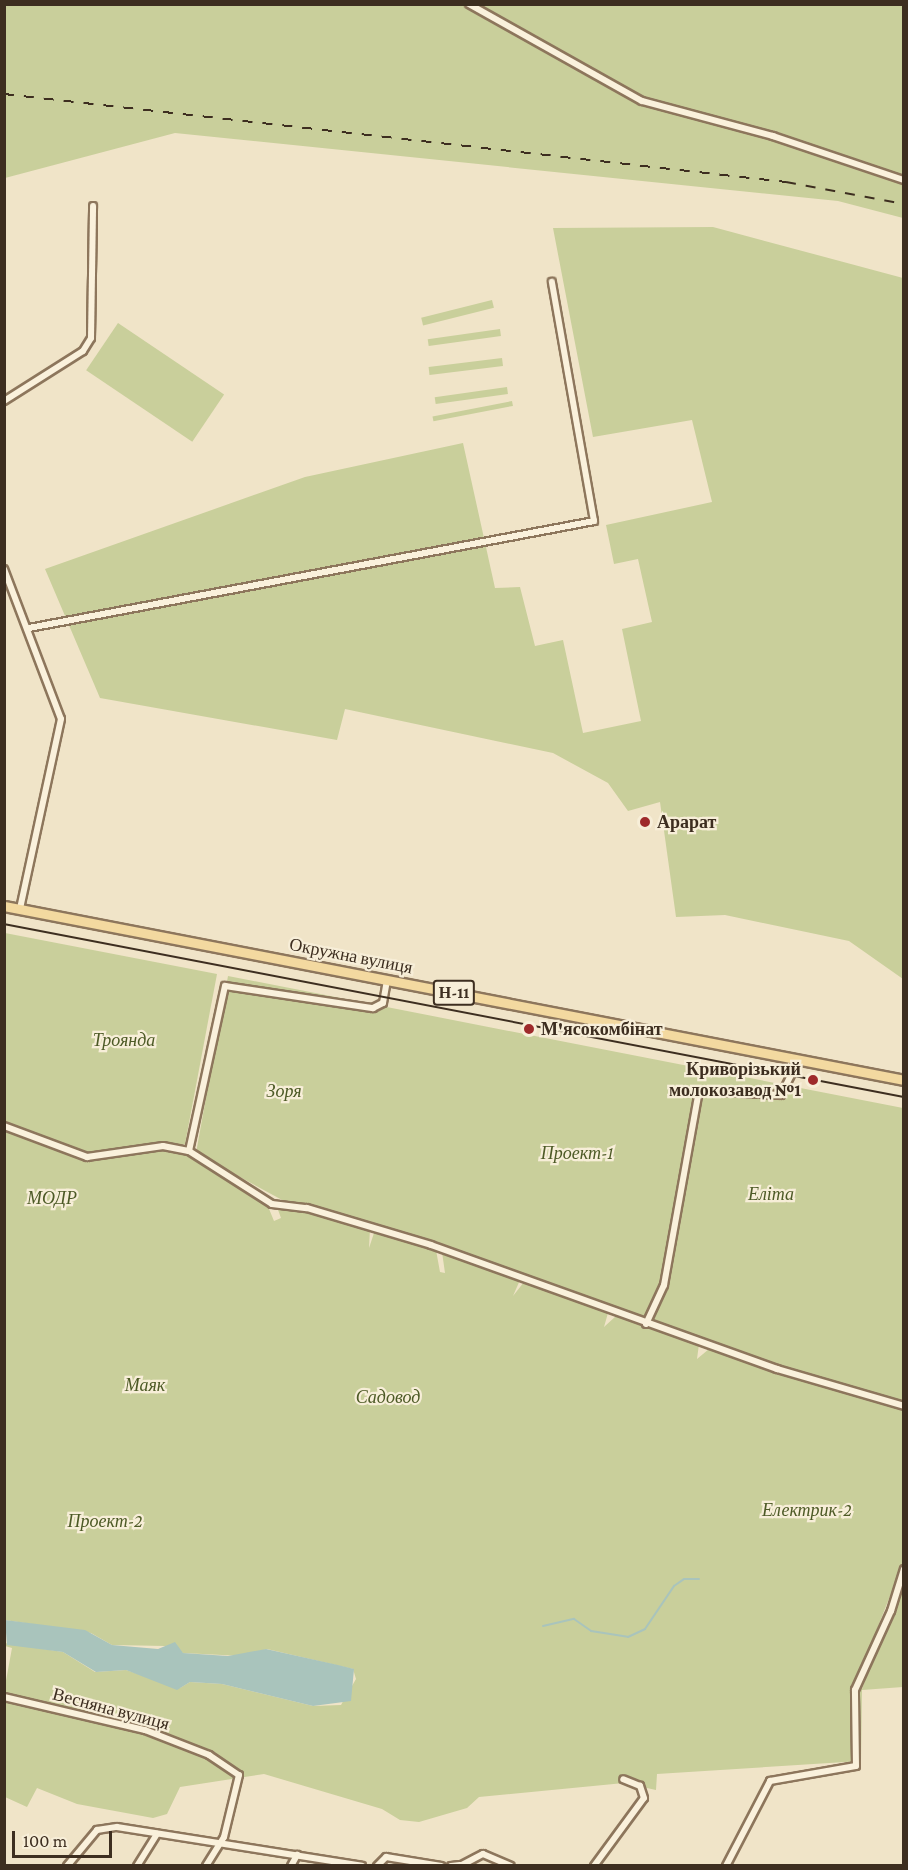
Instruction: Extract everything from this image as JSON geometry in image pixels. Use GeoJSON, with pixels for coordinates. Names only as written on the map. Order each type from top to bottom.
{"type":"FeatureCollection","features":[{"type":"Feature","properties":{"kind":"main road","name":"Окружна вулиця"},"geometry":{"type":"LineString","coordinates":[[4,906],[903,1080]]}},
{"type":"Feature","properties":{"kind":"street"},"geometry":{"type":"LineString","coordinates":[[470,4],[642,101],[773,136],[903,180]]}},
{"type":"Feature","properties":{"kind":"street"},"geometry":{"type":"LineString","coordinates":[[4,401],[83,351],[91,338],[93,206]]}},
{"type":"Feature","properties":{"kind":"street"},"geometry":{"type":"LineString","coordinates":[[29,628],[594,521],[552,282]]}},
{"type":"Feature","properties":{"kind":"street"},"geometry":{"type":"LineString","coordinates":[[4,569],[29,628],[61,719],[20,909]]}},
{"type":"Feature","properties":{"kind":"street"},"geometry":{"type":"LineString","coordinates":[[189,1151],[225,986],[373,1008],[383,1003],[387,981]]}},
{"type":"Feature","properties":{"kind":"street"},"geometry":{"type":"LineString","coordinates":[[646,1324],[664,1285],[699,1091],[781,1095],[799,1059]]}},
{"type":"Feature","properties":{"kind":"street"},"geometry":{"type":"LineString","coordinates":[[4,1126],[87,1158],[163,1146],[189,1151],[272,1204],[307,1208],[431,1245],[646,1324],[903,1406]]}},
{"type":"Feature","properties":{"kind":"street"},"geometry":{"type":"LineString","coordinates":[[726,1866],[759,1795],[783,1776],[848,1771],[856,1766],[855,1690],[903,1569]]}},
{"type":"Feature","properties":{"kind":"street","name":"Весняна вулиця"},"geometry":{"type":"LineString","coordinates":[[4,1697],[145,1730],[209,1755],[239,1775],[237,1797],[219,1845]]}},
{"type":"Feature","properties":{"kind":"street"},"geometry":{"type":"LineString","coordinates":[[594,1866],[644,1798],[640,1786],[623,1779]]}},
{"type":"Feature","properties":{"kind":"street"},"geometry":{"type":"LineString","coordinates":[[67,1866],[97,1830],[117,1827],[362,1866]]}},
{"type":"Feature","properties":{"kind":"street"},"geometry":{"type":"LineString","coordinates":[[137,1866],[157,1834]]}},
{"type":"Feature","properties":{"kind":"street"},"geometry":{"type":"LineString","coordinates":[[206,1866],[219,1845]]}},
{"type":"Feature","properties":{"kind":"street"},"geometry":{"type":"LineString","coordinates":[[451,1866],[460,1865],[483,1854],[512,1866]]}},
{"type":"Feature","properties":{"kind":"street"},"geometry":{"type":"LineString","coordinates":[[291,1866],[297,1855]]}},
{"type":"Feature","properties":{"kind":"street"},"geometry":{"type":"LineString","coordinates":[[376,1866],[386,1857],[441,1866]]}},
{"type":"Feature","properties":{"kind":"green space"},"geometry":{"type":"Polygon","coordinates":[[[5,5],[903,5],[903,218],[838,201],[175,133],[5,178],[5,5]]]}},
{"type":"Feature","properties":{"kind":"green space"},"geometry":{"type":"Polygon","coordinates":[[[713,227],[903,278],[903,979],[849,941],[725,915],[676,917],[660,802],[628,811],[608,783],[553,753],[345,709],[337,740],[100,698],[45,569],[305,477],[463,443],[495,588],[520,587],[535,646],[563,640],[583,733],[641,721],[622,629],[652,622],[638,559],[614,564],[606,525],[712,502],[692,420],[593,437],[553,228],[713,227]]]}},
{"type":"Feature","properties":{"kind":"green space"},"geometry":{"type":"Polygon","coordinates":[[[492,300],[494,308],[423,325],[421,318],[492,300]]]}},
{"type":"Feature","properties":{"kind":"green space"},"geometry":{"type":"Polygon","coordinates":[[[118,323],[224,395],[192,442],[86,370],[118,323]]]}},
{"type":"Feature","properties":{"kind":"green space"},"geometry":{"type":"Polygon","coordinates":[[[500,329],[501,336],[429,346],[428,339],[500,329]]]}},
{"type":"Feature","properties":{"kind":"green space"},"geometry":{"type":"Polygon","coordinates":[[[502,358],[503,366],[430,375],[429,367],[502,358]]]}},
{"type":"Feature","properties":{"kind":"green space"},"geometry":{"type":"Polygon","coordinates":[[[507,387],[508,394],[436,404],[435,397],[507,387]]]}},
{"type":"Feature","properties":{"kind":"green space"},"geometry":{"type":"Polygon","coordinates":[[[512,401],[513,406],[433,421],[432,416],[512,401]]]}},
{"type":"Feature","properties":{"kind":"green space","name":"Троянда"},"geometry":{"type":"Polygon","coordinates":[[[5,933],[217,974],[185,1144],[89,1154],[5,1123],[5,933]]]}},
{"type":"Feature","properties":{"kind":"green space"},"geometry":{"type":"Polygon","coordinates":[[[228,976],[903,1108],[903,1402],[779,1366],[438,1245],[284,1201],[196,1153],[228,976]]]}},
{"type":"Feature","properties":{"kind":"green space"},"geometry":{"type":"Polygon","coordinates":[[[5,1129],[87,1161],[164,1148],[190,1154],[267,1204],[274,1221],[281,1218],[277,1207],[308,1210],[370,1229],[369,1248],[375,1230],[436,1250],[440,1272],[445,1273],[442,1252],[520,1280],[513,1296],[524,1282],[608,1313],[604,1327],[616,1316],[699,1344],[697,1359],[709,1349],[903,1408],[903,1563],[853,1690],[862,1689],[903,1575],[903,1687],[862,1690],[861,1761],[657,1774],[656,1790],[624,1783],[479,1797],[467,1808],[419,1822],[400,1820],[382,1809],[264,1774],[180,1787],[167,1814],[153,1818],[77,1804],[37,1788],[27,1807],[5,1797],[5,1686],[12,1648],[5,1646],[5,1643],[63,1652],[95,1672],[126,1670],[180,1688],[190,1682],[222,1684],[313,1706],[341,1705],[356,1679],[353,1669],[267,1649],[242,1656],[183,1653],[165,1646],[112,1645],[91,1633],[5,1620],[5,1129]]]}},
{"type":"Feature","properties":{"kind":"water"},"geometry":{"type":"Polygon","coordinates":[[[5,1620],[85,1630],[112,1645],[158,1649],[175,1642],[183,1653],[228,1656],[266,1649],[338,1665],[354,1669],[351,1701],[313,1706],[222,1684],[190,1682],[177,1690],[126,1670],[96,1672],[63,1652],[7,1645],[5,1620]]]}},
{"type":"Feature","properties":{"kind":"waterway"},"geometry":{"type":"LineString","coordinates":[[543,1626],[574,1619],[591,1631],[628,1637],[645,1629],[674,1586],[684,1579],[699,1579]]}},
{"type":"Feature","properties":{"kind":"tram line"},"geometry":{"type":"LineString","coordinates":[[4,924],[904,1097]]}},
{"type":"Feature","properties":{"kind":"railway"},"geometry":{"type":"LineString","coordinates":[[4,94],[786,182],[904,204]]}},
{"type":"Feature","properties":{"kind":"place","name":"Арарат"},"geometry":{"type":"Point","coordinates":[645,822]}},
{"type":"Feature","properties":{"kind":"place","name":"М'ясокомбінат"},"geometry":{"type":"Point","coordinates":[529,1029]}},
{"type":"Feature","properties":{"kind":"place","name":"Криворізький молокозавод №1"},"geometry":{"type":"Point","coordinates":[813,1080]}},
{"type":"Feature","properties":{"kind":"park label","name":"Зоря"},"geometry":{"type":"Point","coordinates":[284,1091]}},
{"type":"Feature","properties":{"kind":"park label","name":"Проект-1"},"geometry":{"type":"Point","coordinates":[577,1153]}},
{"type":"Feature","properties":{"kind":"park label","name":"Еліта"},"geometry":{"type":"Point","coordinates":[771,1194]}},
{"type":"Feature","properties":{"kind":"park label","name":"МОДР"},"geometry":{"type":"Point","coordinates":[52,1198]}},
{"type":"Feature","properties":{"kind":"park label","name":"Маяк"},"geometry":{"type":"Point","coordinates":[145,1385]}},
{"type":"Feature","properties":{"kind":"park label","name":"Садовод"},"geometry":{"type":"Point","coordinates":[388,1397]}},
{"type":"Feature","properties":{"kind":"park label","name":"Електрик-2"},"geometry":{"type":"Point","coordinates":[807,1510]}},
{"type":"Feature","properties":{"kind":"park label","name":"Проект-2"},"geometry":{"type":"Point","coordinates":[105,1521]}}]}
